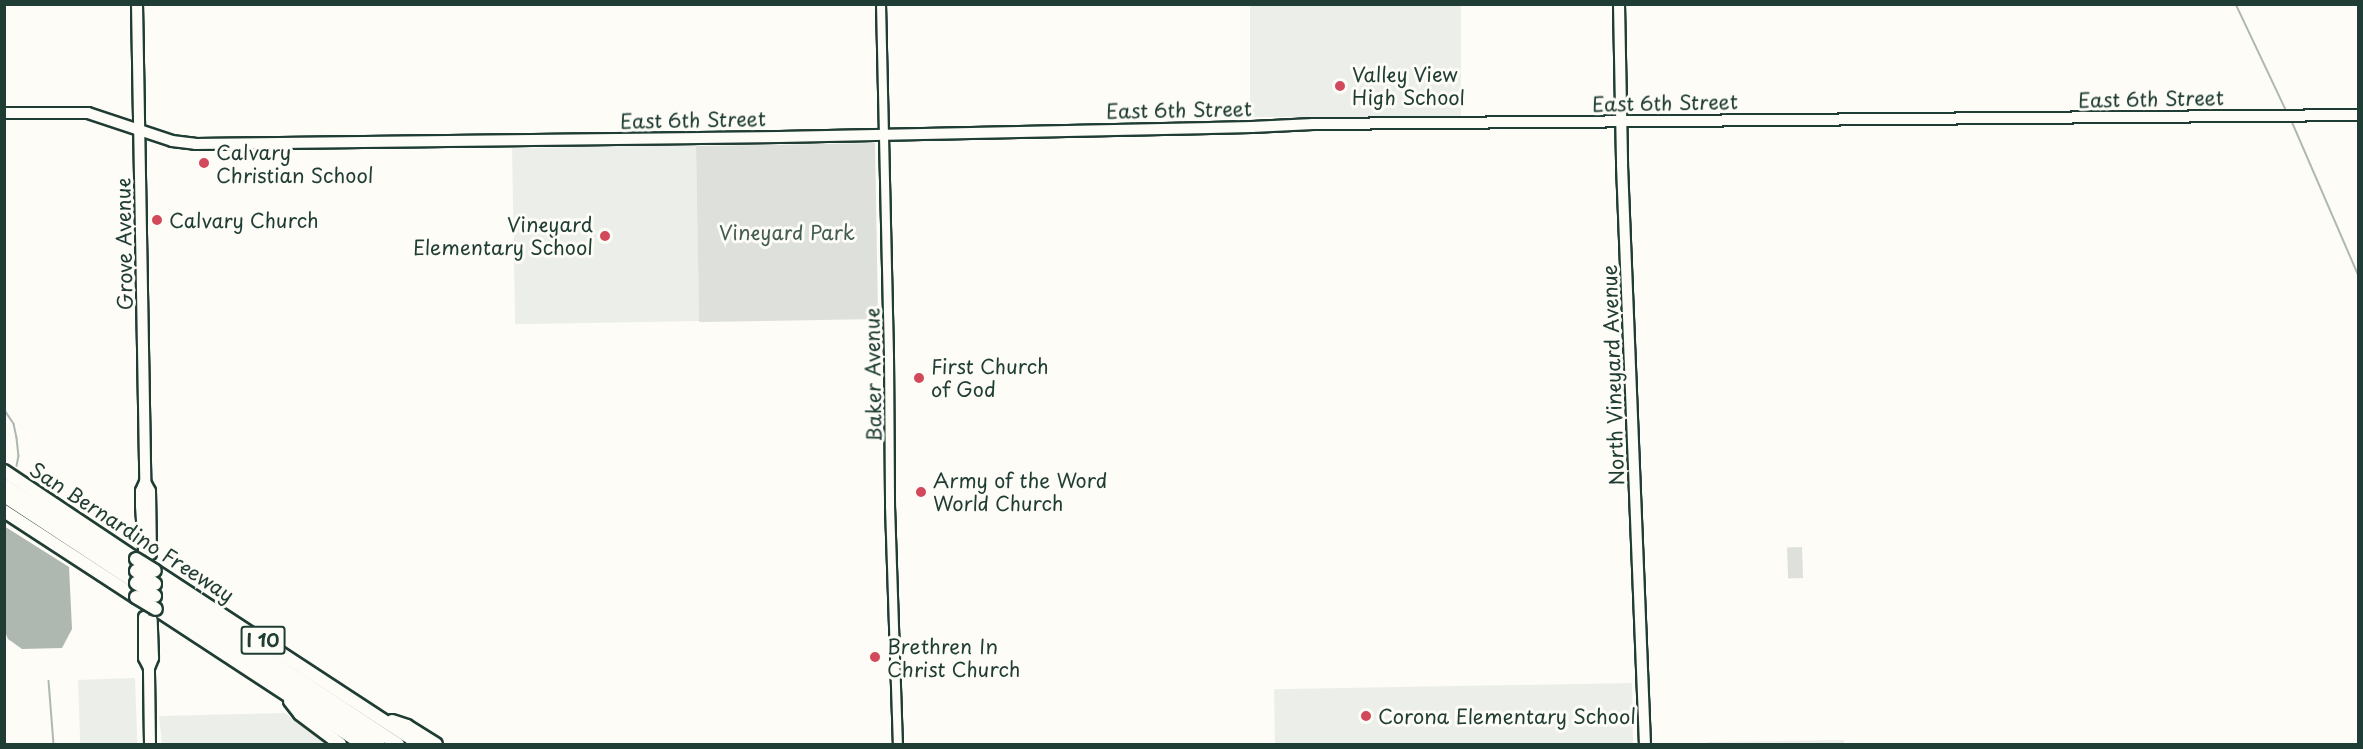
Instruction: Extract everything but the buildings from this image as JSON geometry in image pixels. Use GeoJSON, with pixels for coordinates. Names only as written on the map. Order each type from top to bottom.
{"type":"FeatureCollection","features":[{"type":"Feature","properties":{"kind":"highway","name":"San Bernardino Freeway"},"geometry":{"type":"LineString","coordinates":[[4,471],[141,563],[155,583],[369,711],[419,744]]}},
{"type":"Feature","properties":{"kind":"highway"},"geometry":{"type":"LineString","coordinates":[[4,485],[141,563],[155,583],[379,744]]}},
{"type":"Feature","properties":{"kind":"highway"},"geometry":{"type":"LineString","coordinates":[[4,496],[141,563]]}},
{"type":"Feature","properties":{"kind":"highway","name":"I 10"},"geometry":{"type":"LineString","coordinates":[[4,511],[136,597],[151,616],[286,695],[362,744]]}},
{"type":"Feature","properties":{"kind":"highway"},"geometry":{"type":"LineString","coordinates":[[155,583],[398,744]]}},
{"type":"Feature","properties":{"kind":"highway"},"geometry":{"type":"LineString","coordinates":[[286,695],[300,714],[340,744]]}},
{"type":"Feature","properties":{"kind":"highway"},"geometry":{"type":"LineString","coordinates":[[369,711],[407,726],[436,744]]}},
{"type":"Feature","properties":{"kind":"main road","name":"Grove Avenue"},"geometry":{"type":"LineString","coordinates":[[137,4],[145,482],[150,491],[141,563]]}},
{"type":"Feature","properties":{"kind":"main road","name":"North Vineyard Avenue"},"geometry":{"type":"LineString","coordinates":[[1619,4],[1621,123],[1645,744]]}},
{"type":"Feature","properties":{"kind":"main road","name":"East 6th Street"},"geometry":{"type":"LineString","coordinates":[[4,112],[83,112],[172,141],[195,144],[574,140],[1313,124],[2358,115]]}},
{"type":"Feature","properties":{"kind":"main road"},"geometry":{"type":"LineString","coordinates":[[150,744],[149,668],[153,658],[151,616]]}},
{"type":"Feature","properties":{"kind":"street","name":"Baker Avenue"},"geometry":{"type":"LineString","coordinates":[[881,4],[890,506],[898,744]]}},
{"type":"Feature","properties":{"kind":"shaded area","name":"Valley View High School"},"geometry":{"type":"Polygon","coordinates":[[[1250,5],[1461,5],[1461,117],[1250,117],[1250,5]]]}},
{"type":"Feature","properties":{"kind":"shaded area","name":"Vineyard Elementary School"},"geometry":{"type":"Polygon","coordinates":[[[696,145],[699,321],[515,324],[512,148],[696,145]]]}},
{"type":"Feature","properties":{"kind":"shaded area"},"geometry":{"type":"Polygon","coordinates":[[[4,526],[69,567],[72,629],[62,648],[22,649],[8,639],[5,632],[4,526]]]}},
{"type":"Feature","properties":{"kind":"shaded area"},"geometry":{"type":"Polygon","coordinates":[[[135,678],[137,744],[80,744],[78,680],[135,678]]]}},
{"type":"Feature","properties":{"kind":"shaded area"},"geometry":{"type":"Polygon","coordinates":[[[1632,683],[1633,744],[1275,744],[1274,689],[1632,683]]]}},
{"type":"Feature","properties":{"kind":"shaded area"},"geometry":{"type":"Polygon","coordinates":[[[285,713],[329,744],[162,744],[159,716],[285,713]]]}},
{"type":"Feature","properties":{"kind":"shaded area"},"geometry":{"type":"Polygon","coordinates":[[[1844,740],[1844,744],[1707,744],[1707,742],[1844,740]]]}},
{"type":"Feature","properties":{"kind":"green space","name":"Vineyard Park"},"geometry":{"type":"Polygon","coordinates":[[[875,143],[878,319],[699,322],[696,146],[875,143]]]}},
{"type":"Feature","properties":{"kind":"green space"},"geometry":{"type":"Polygon","coordinates":[[[1802,547],[1803,578],[1788,579],[1787,548],[1802,547]]]}},
{"type":"Feature","properties":{"kind":"waterway"},"geometry":{"type":"LineString","coordinates":[[2236,4],[2287,112]]}},
{"type":"Feature","properties":{"kind":"waterway"},"geometry":{"type":"LineString","coordinates":[[2291,119],[2358,274]]}},
{"type":"Feature","properties":{"kind":"waterway"},"geometry":{"type":"LineString","coordinates":[[4,409],[14,424],[19,456],[17,466]]}},
{"type":"Feature","properties":{"kind":"waterway"},"geometry":{"type":"LineString","coordinates":[[49,681],[54,744]]}},
{"type":"Feature","properties":{"kind":"place","name":"Valley View High School"},"geometry":{"type":"Point","coordinates":[1340,86]}},
{"type":"Feature","properties":{"kind":"place","name":"Calvary Christian School"},"geometry":{"type":"Point","coordinates":[204,163]}},
{"type":"Feature","properties":{"kind":"place","name":"Calvary Church"},"geometry":{"type":"Point","coordinates":[157,220]}},
{"type":"Feature","properties":{"kind":"place","name":"Vineyard Elementary School"},"geometry":{"type":"Point","coordinates":[605,236]}},
{"type":"Feature","properties":{"kind":"place","name":"First Church of God"},"geometry":{"type":"Point","coordinates":[919,378]}},
{"type":"Feature","properties":{"kind":"place","name":"Army of the Word World Church"},"geometry":{"type":"Point","coordinates":[921,492]}},
{"type":"Feature","properties":{"kind":"place","name":"Brethren In Christ Church"},"geometry":{"type":"Point","coordinates":[875,657]}},
{"type":"Feature","properties":{"kind":"place","name":"Corona Elementary School"},"geometry":{"type":"Point","coordinates":[1366,716]}}]}
